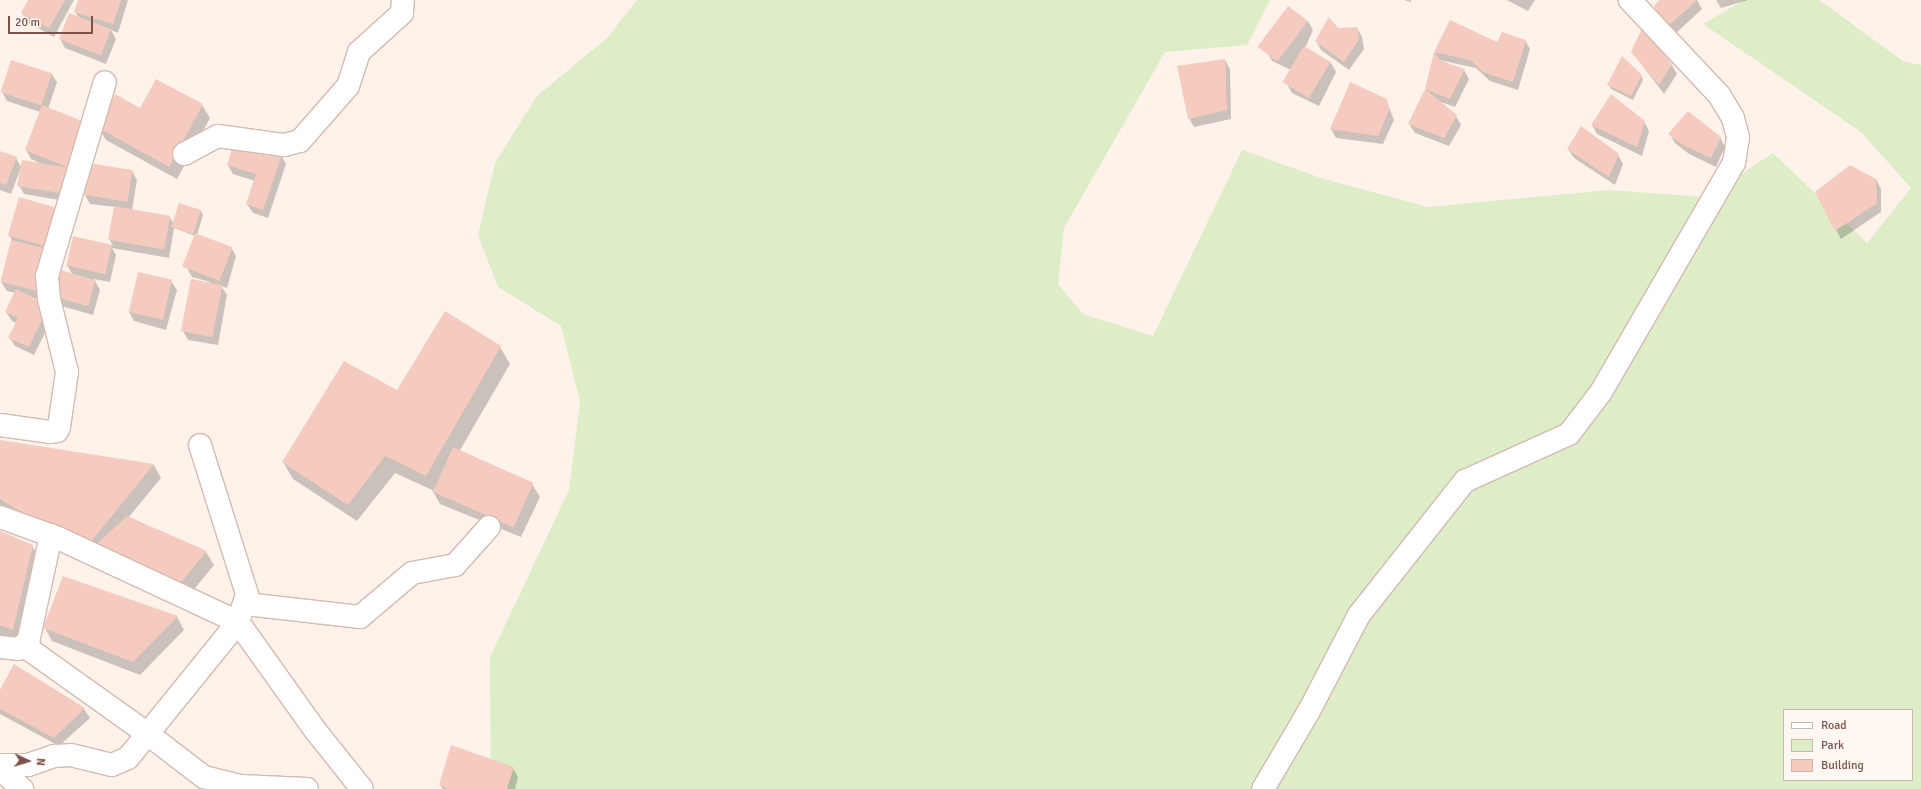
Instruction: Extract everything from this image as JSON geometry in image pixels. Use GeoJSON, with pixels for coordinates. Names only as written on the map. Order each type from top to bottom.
{"type":"FeatureCollection","features":[{"type":"Feature","properties":{"kind":"street"},"geometry":{"type":"LineString","coordinates":[[184,154],[218,136],[284,145],[300,141],[348,86],[359,52],[402,13],[403,0]]}},
{"type":"Feature","properties":{"kind":"street"},"geometry":{"type":"LineString","coordinates":[[1263,789],[1310,711],[1359,615],[1465,481],[1569,434],[1601,392],[1734,163],[1738,137],[1733,118],[1720,96],[1630,0]]}},
{"type":"Feature","properties":{"kind":"street"},"geometry":{"type":"LineString","coordinates":[[0,426],[50,432],[57,431],[59,426],[67,372],[50,299],[47,276],[105,82]]}},
{"type":"Feature","properties":{"kind":"street"},"geometry":{"type":"LineString","coordinates":[[0,765],[28,765],[54,756],[71,755],[112,765],[128,758],[149,735],[242,613],[246,587],[200,445]]}},
{"type":"Feature","properties":{"kind":"street"},"geometry":{"type":"LineString","coordinates":[[0,517],[51,535],[242,613],[360,616],[412,573],[455,565],[489,526]]}},
{"type":"Feature","properties":{"kind":"street"},"geometry":{"type":"LineString","coordinates":[[51,535],[28,642],[30,650],[149,735],[204,777],[241,786],[307,789]]}},
{"type":"Feature","properties":{"kind":"street"},"geometry":{"type":"LineString","coordinates":[[242,613],[315,730],[362,789]]}},
{"type":"Feature","properties":{"kind":"street"},"geometry":{"type":"LineString","coordinates":[[0,647],[18,649],[28,642]]}},
{"type":"Feature","properties":{"kind":"street"},"geometry":{"type":"LineString","coordinates":[[0,769],[22,789]]}},
{"type":"Feature","properties":{"kind":"green space"},"geometry":{"type":"Polygon","coordinates":[[[637,0],[1270,0],[1247,45],[1165,52],[1064,228],[1058,284],[1083,314],[1153,336],[1242,150],[1324,179],[1428,207],[1609,190],[1706,197],[1773,153],[1867,243],[1911,188],[1861,132],[1703,24],[1744,0],[1819,0],[1903,61],[1921,65],[1921,789],[491,789],[490,657],[569,490],[580,401],[561,326],[498,287],[478,235],[495,163],[537,96],[607,38],[637,0]]]}},
{"type":"Feature","properties":{"kind":"building"},"geometry":{"type":"Polygon","coordinates":[[[28,0],[65,0],[49,28],[21,13],[28,0]]]}},
{"type":"Feature","properties":{"kind":"building"},"geometry":{"type":"Polygon","coordinates":[[[78,0],[121,0],[113,24],[74,12],[78,0]]]}},
{"type":"Feature","properties":{"kind":"building"},"geometry":{"type":"Polygon","coordinates":[[[1659,0],[1697,0],[1667,27],[1654,6],[1659,0]]]}},
{"type":"Feature","properties":{"kind":"building"},"geometry":{"type":"Polygon","coordinates":[[[1288,6],[1308,21],[1277,62],[1257,47],[1288,6]]]}},
{"type":"Feature","properties":{"kind":"building"},"geometry":{"type":"Polygon","coordinates":[[[69,13],[111,29],[101,55],[59,39],[69,13]]]}},
{"type":"Feature","properties":{"kind":"building"},"geometry":{"type":"Polygon","coordinates":[[[1329,17],[1338,28],[1357,27],[1359,39],[1344,62],[1315,41],[1329,17]]]}},
{"type":"Feature","properties":{"kind":"building"},"geometry":{"type":"Polygon","coordinates":[[[1450,20],[1497,42],[1502,32],[1526,40],[1513,82],[1483,72],[1470,60],[1434,52],[1450,20]]]}},
{"type":"Feature","properties":{"kind":"building"},"geometry":{"type":"Polygon","coordinates":[[[1642,28],[1672,64],[1659,85],[1631,52],[1642,28]]]}},
{"type":"Feature","properties":{"kind":"building"},"geometry":{"type":"Polygon","coordinates":[[[1304,46],[1331,62],[1309,98],[1282,82],[1304,46]]]}},
{"type":"Feature","properties":{"kind":"building"},"geometry":{"type":"Polygon","coordinates":[[[1434,52],[1442,62],[1465,69],[1450,99],[1425,89],[1434,52]]]}},
{"type":"Feature","properties":{"kind":"building"},"geometry":{"type":"Polygon","coordinates":[[[1622,56],[1642,75],[1631,96],[1607,85],[1622,56]]]}},
{"type":"Feature","properties":{"kind":"building"},"geometry":{"type":"Polygon","coordinates":[[[1225,59],[1227,110],[1188,119],[1177,66],[1225,59]]]}},
{"type":"Feature","properties":{"kind":"building"},"geometry":{"type":"Polygon","coordinates":[[[11,60],[52,73],[41,106],[0,92],[11,60]]]}},
{"type":"Feature","properties":{"kind":"building"},"geometry":{"type":"Polygon","coordinates":[[[156,79],[203,104],[169,167],[97,127],[115,94],[140,108],[156,79]]]}},
{"type":"Feature","properties":{"kind":"building"},"geometry":{"type":"Polygon","coordinates":[[[1350,82],[1387,99],[1389,110],[1378,136],[1330,129],[1350,82]]]}},
{"type":"Feature","properties":{"kind":"building"},"geometry":{"type":"Polygon","coordinates":[[[1425,89],[1457,115],[1444,138],[1408,124],[1425,89]]]}},
{"type":"Feature","properties":{"kind":"building"},"geometry":{"type":"Polygon","coordinates":[[[1611,94],[1645,121],[1637,147],[1591,125],[1611,94]]]}},
{"type":"Feature","properties":{"kind":"building"},"geometry":{"type":"Polygon","coordinates":[[[42,105],[87,123],[66,194],[17,186],[22,160],[70,168],[25,150],[42,105]]]}},
{"type":"Feature","properties":{"kind":"building"},"geometry":{"type":"Polygon","coordinates":[[[1688,111],[1721,137],[1711,158],[1683,145],[1668,134],[1688,111]]]}},
{"type":"Feature","properties":{"kind":"building"},"geometry":{"type":"Polygon","coordinates":[[[1581,126],[1619,154],[1609,177],[1567,149],[1581,126]]]}},
{"type":"Feature","properties":{"kind":"building"},"geometry":{"type":"Polygon","coordinates":[[[235,138],[282,154],[263,210],[246,204],[256,174],[227,165],[235,138]]]}},
{"type":"Feature","properties":{"kind":"building"},"geometry":{"type":"Polygon","coordinates":[[[0,151],[17,157],[6,185],[0,183],[0,151]]]}},
{"type":"Feature","properties":{"kind":"building"},"geometry":{"type":"Polygon","coordinates":[[[88,163],[132,170],[127,202],[83,195],[88,163]]]}},
{"type":"Feature","properties":{"kind":"building"},"geometry":{"type":"Polygon","coordinates":[[[1850,165],[1876,179],[1877,203],[1835,231],[1815,192],[1850,165]]]}},
{"type":"Feature","properties":{"kind":"building"},"geometry":{"type":"Polygon","coordinates":[[[19,197],[55,207],[44,246],[8,235],[19,197]]]}},
{"type":"Feature","properties":{"kind":"building"},"geometry":{"type":"Polygon","coordinates":[[[179,203],[201,210],[193,234],[171,227],[179,203]]]}},
{"type":"Feature","properties":{"kind":"building"},"geometry":{"type":"Polygon","coordinates":[[[114,206],[170,216],[164,249],[108,239],[114,206]]]}},
{"type":"Feature","properties":{"kind":"building"},"geometry":{"type":"Polygon","coordinates":[[[195,233],[232,247],[219,281],[182,267],[195,233]]]}},
{"type":"Feature","properties":{"kind":"building"},"geometry":{"type":"Polygon","coordinates":[[[73,236],[112,245],[105,274],[66,265],[73,236]]]}},
{"type":"Feature","properties":{"kind":"building"},"geometry":{"type":"Polygon","coordinates":[[[11,240],[46,249],[36,290],[1,282],[11,240]]]}},
{"type":"Feature","properties":{"kind":"building"},"geometry":{"type":"Polygon","coordinates":[[[60,270],[96,280],[88,306],[53,296],[60,270]]]}},
{"type":"Feature","properties":{"kind":"building"},"geometry":{"type":"Polygon","coordinates":[[[138,272],[172,280],[163,320],[129,312],[138,272]]]}},
{"type":"Feature","properties":{"kind":"building"},"geometry":{"type":"Polygon","coordinates":[[[191,279],[222,285],[212,337],[181,331],[191,279]]]}},
{"type":"Feature","properties":{"kind":"building"},"geometry":{"type":"Polygon","coordinates":[[[16,289],[49,305],[29,347],[8,338],[18,318],[5,312],[16,289]]]}},
{"type":"Feature","properties":{"kind":"building"},"geometry":{"type":"Polygon","coordinates":[[[445,311],[501,346],[426,476],[385,456],[348,505],[282,462],[344,361],[397,390],[445,311]]]}},
{"type":"Feature","properties":{"kind":"building"},"geometry":{"type":"Polygon","coordinates":[[[0,440],[154,464],[84,550],[0,499],[0,440]]]}},
{"type":"Feature","properties":{"kind":"building"},"geometry":{"type":"Polygon","coordinates":[[[453,447],[533,483],[513,528],[433,492],[453,447]]]}},
{"type":"Feature","properties":{"kind":"building"},"geometry":{"type":"Polygon","coordinates":[[[127,516],[207,551],[174,591],[96,545],[127,516]]]}},
{"type":"Feature","properties":{"kind":"building"},"geometry":{"type":"Polygon","coordinates":[[[0,531],[33,545],[13,630],[0,625],[0,531]]]}},
{"type":"Feature","properties":{"kind":"building"},"geometry":{"type":"Polygon","coordinates":[[[63,576],[178,616],[133,662],[43,628],[63,576]]]}},
{"type":"Feature","properties":{"kind":"building"},"geometry":{"type":"Polygon","coordinates":[[[14,664],[85,708],[54,738],[0,709],[0,690],[14,664]]]}},
{"type":"Feature","properties":{"kind":"building"},"geometry":{"type":"Polygon","coordinates":[[[451,745],[514,767],[507,789],[448,789],[439,785],[451,745]]]}}]}
